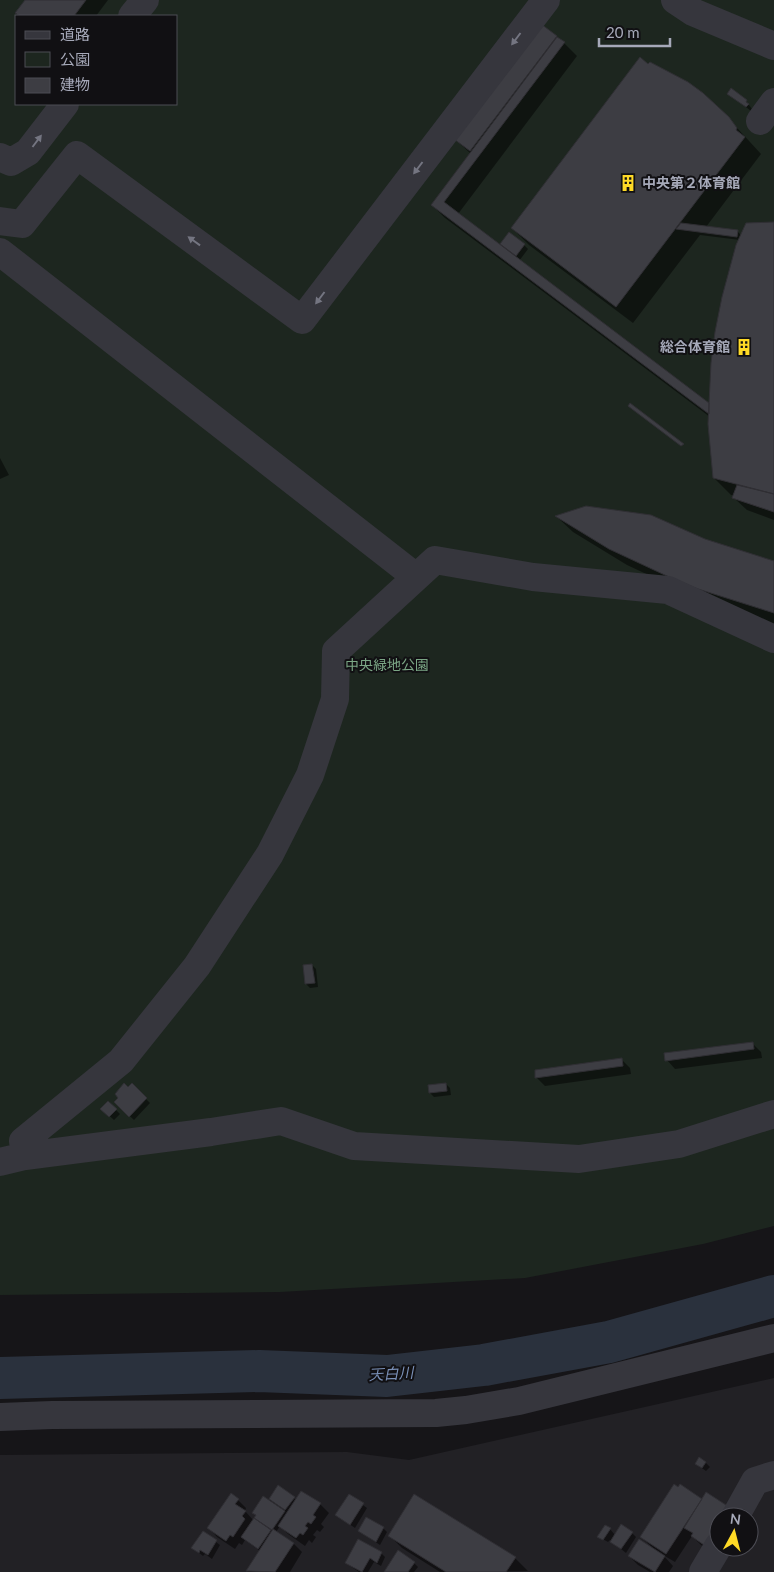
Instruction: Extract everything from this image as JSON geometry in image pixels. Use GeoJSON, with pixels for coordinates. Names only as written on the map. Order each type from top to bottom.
{"type":"FeatureCollection","features":[{"type":"Feature","properties":{"kind":"street"},"geometry":{"type":"LineString","coordinates":[[133,15],[145,0]]}},
{"type":"Feature","properties":{"kind":"street"},"geometry":{"type":"LineString","coordinates":[[0,221],[22,224],[77,155],[302,320],[546,0]]}},
{"type":"Feature","properties":{"kind":"street"},"geometry":{"type":"LineString","coordinates":[[675,0],[693,12],[774,46]]}},
{"type":"Feature","properties":{"kind":"street"},"geometry":{"type":"LineString","coordinates":[[0,157],[11,162],[28,152],[64,105]]}},
{"type":"Feature","properties":{"kind":"street"},"geometry":{"type":"LineString","coordinates":[[0,252],[416,577]]}},
{"type":"Feature","properties":{"kind":"street"},"geometry":{"type":"LineString","coordinates":[[12,1159],[23,1141],[121,1061],[197,966],[270,854],[310,775],[335,698],[336,651],[435,560],[533,577],[668,590],[774,639]]}},
{"type":"Feature","properties":{"kind":"street"},"geometry":{"type":"LineString","coordinates":[[12,1159],[282,1121],[354,1146],[579,1159],[679,1144],[774,1114]]}},
{"type":"Feature","properties":{"kind":"street"},"geometry":{"type":"LineString","coordinates":[[0,1417],[120,1414],[436,1413],[466,1410],[519,1401],[774,1338]]}},
{"type":"Feature","properties":{"kind":"street"},"geometry":{"type":"LineString","coordinates":[[741,1507],[755,1481],[774,1475]]}},
{"type":"Feature","properties":{"kind":"street"},"geometry":{"type":"LineString","coordinates":[[704,1572],[712,1557]]}},
{"type":"Feature","properties":{"kind":"shaded area"},"geometry":{"type":"Polygon","coordinates":[[[774,1378],[774,1572],[0,1572],[0,1455],[347,1452],[409,1460],[774,1378]]]}},
{"type":"Feature","properties":{"kind":"green space","name":"中央緑地公園"},"geometry":{"type":"Polygon","coordinates":[[[0,0],[774,0],[774,1226],[703,1244],[525,1278],[280,1292],[0,1295],[0,0]]]}},
{"type":"Feature","properties":{"kind":"building"},"geometry":{"type":"Polygon","coordinates":[[[25,0],[86,0],[75,15],[18,15],[15,13],[25,0]]]}},
{"type":"Feature","properties":{"kind":"building"},"geometry":{"type":"Polygon","coordinates":[[[541,24],[557,36],[470,151],[454,139],[541,24]]]}},
{"type":"Feature","properties":{"kind":"building"},"geometry":{"type":"Polygon","coordinates":[[[557,37],[565,42],[444,202],[709,403],[709,414],[431,205],[557,37]]]}},
{"type":"Feature","properties":{"kind":"building","name":"中央第２体育館"},"geometry":{"type":"Polygon","coordinates":[[[640,57],[648,64],[650,62],[688,82],[703,93],[729,117],[737,128],[736,130],[745,137],[616,307],[511,228],[640,57]]]}},
{"type":"Feature","properties":{"kind":"building"},"geometry":{"type":"Polygon","coordinates":[[[731,88],[747,100],[746,102],[749,104],[746,107],[727,94],[731,88]]]}},
{"type":"Feature","properties":{"kind":"building","name":"総合体育館"},"geometry":{"type":"Polygon","coordinates":[[[774,222],[774,494],[713,478],[708,424],[711,363],[715,332],[736,245],[746,223],[774,222]]]}},
{"type":"Feature","properties":{"kind":"building"},"geometry":{"type":"Polygon","coordinates":[[[681,223],[738,230],[737,237],[676,229],[681,223]]]}},
{"type":"Feature","properties":{"kind":"building"},"geometry":{"type":"Polygon","coordinates":[[[509,232],[525,244],[516,256],[500,244],[509,232]]]}},
{"type":"Feature","properties":{"kind":"building"},"geometry":{"type":"Polygon","coordinates":[[[630,403],[684,444],[681,446],[628,406],[630,403]]]}},
{"type":"Feature","properties":{"kind":"building"},"geometry":{"type":"Polygon","coordinates":[[[737,485],[774,494],[774,512],[732,498],[737,485]]]}},
{"type":"Feature","properties":{"kind":"building"},"geometry":{"type":"Polygon","coordinates":[[[586,506],[651,515],[705,539],[774,561],[774,613],[698,589],[667,576],[609,549],[555,516],[586,506]]]}},
{"type":"Feature","properties":{"kind":"building"},"geometry":{"type":"Polygon","coordinates":[[[312,964],[315,983],[305,984],[303,965],[312,964]]]}},
{"type":"Feature","properties":{"kind":"building"},"geometry":{"type":"Polygon","coordinates":[[[753,1042],[754,1049],[665,1061],[664,1053],[753,1042]]]}},
{"type":"Feature","properties":{"kind":"building"},"geometry":{"type":"Polygon","coordinates":[[[622,1058],[623,1066],[535,1078],[535,1070],[622,1058]]]}},
{"type":"Feature","properties":{"kind":"building"},"geometry":{"type":"Polygon","coordinates":[[[124,1083],[128,1087],[132,1083],[147,1098],[129,1117],[114,1102],[118,1098],[115,1094],[124,1083]]]}},
{"type":"Feature","properties":{"kind":"building"},"geometry":{"type":"Polygon","coordinates":[[[446,1083],[447,1091],[429,1093],[428,1085],[446,1083]]]}},
{"type":"Feature","properties":{"kind":"building"},"geometry":{"type":"Polygon","coordinates":[[[108,1101],[117,1109],[109,1117],[100,1109],[108,1101]]]}},
{"type":"Feature","properties":{"kind":"building"},"geometry":{"type":"Polygon","coordinates":[[[699,1457],[706,1462],[702,1468],[695,1464],[699,1457]]]}},
{"type":"Feature","properties":{"kind":"building"},"geometry":{"type":"Polygon","coordinates":[[[674,1484],[678,1487],[680,1484],[702,1499],[666,1554],[640,1537],[674,1484]]]}},
{"type":"Feature","properties":{"kind":"building"},"geometry":{"type":"Polygon","coordinates":[[[278,1485],[295,1497],[285,1510],[269,1499],[278,1485]]]}},
{"type":"Feature","properties":{"kind":"building"},"geometry":{"type":"Polygon","coordinates":[[[301,1491],[321,1503],[313,1515],[316,1517],[311,1524],[308,1522],[305,1526],[308,1528],[303,1535],[300,1533],[296,1538],[278,1526],[301,1491]]]}},
{"type":"Feature","properties":{"kind":"building"},"geometry":{"type":"Polygon","coordinates":[[[706,1492],[729,1507],[709,1507],[709,1538],[704,1545],[691,1536],[693,1533],[684,1528],[706,1492]]]}},
{"type":"Feature","properties":{"kind":"building"},"geometry":{"type":"Polygon","coordinates":[[[231,1493],[239,1499],[235,1504],[246,1511],[242,1516],[245,1519],[233,1537],[230,1535],[226,1541],[207,1528],[231,1493]]]}},
{"type":"Feature","properties":{"kind":"building"},"geometry":{"type":"Polygon","coordinates":[[[349,1494],[364,1503],[350,1525],[335,1515],[349,1494]]]}},
{"type":"Feature","properties":{"kind":"building"},"geometry":{"type":"Polygon","coordinates":[[[414,1494],[516,1557],[506,1572],[446,1572],[388,1536],[414,1494]]]}},
{"type":"Feature","properties":{"kind":"building"},"geometry":{"type":"Polygon","coordinates":[[[263,1496],[285,1511],[272,1530],[254,1518],[256,1515],[252,1513],[263,1496]]]}},
{"type":"Feature","properties":{"kind":"building"},"geometry":{"type":"Polygon","coordinates":[[[366,1517],[384,1527],[376,1542],[358,1531],[366,1517]]]}},
{"type":"Feature","properties":{"kind":"building"},"geometry":{"type":"Polygon","coordinates":[[[254,1518],[271,1530],[258,1549],[241,1537],[254,1518]]]}},
{"type":"Feature","properties":{"kind":"building"},"geometry":{"type":"Polygon","coordinates":[[[621,1524],[633,1532],[621,1549],[610,1542],[621,1524]]]}},
{"type":"Feature","properties":{"kind":"building"},"geometry":{"type":"Polygon","coordinates":[[[605,1525],[611,1528],[603,1540],[597,1537],[605,1525]]]}},
{"type":"Feature","properties":{"kind":"building"},"geometry":{"type":"Polygon","coordinates":[[[273,1529],[294,1543],[275,1572],[246,1571],[273,1529]]]}},
{"type":"Feature","properties":{"kind":"building"},"geometry":{"type":"Polygon","coordinates":[[[203,1531],[217,1540],[208,1555],[200,1550],[199,1553],[191,1548],[203,1531]]]}},
{"type":"Feature","properties":{"kind":"building"},"geometry":{"type":"Polygon","coordinates":[[[358,1539],[382,1552],[377,1563],[370,1558],[362,1572],[345,1563],[358,1539]]]}},
{"type":"Feature","properties":{"kind":"building"},"geometry":{"type":"Polygon","coordinates":[[[639,1539],[665,1556],[655,1572],[628,1556],[639,1539]]]}},
{"type":"Feature","properties":{"kind":"building"},"geometry":{"type":"Polygon","coordinates":[[[398,1550],[415,1562],[408,1572],[384,1572],[398,1550]]]}},
{"type":"Feature","properties":{"kind":"waterway","name":"天白川"},"geometry":{"type":"LineString","coordinates":[[0,1378],[259,1371],[387,1376],[484,1365],[609,1342],[774,1296]]}},
{"type":"Feature","properties":{"kind":"place","name":"中央第２体育館"},"geometry":{"type":"Point","coordinates":[628,183]}},
{"type":"Feature","properties":{"kind":"place","name":"総合体育館"},"geometry":{"type":"Point","coordinates":[744,347]}}]}
